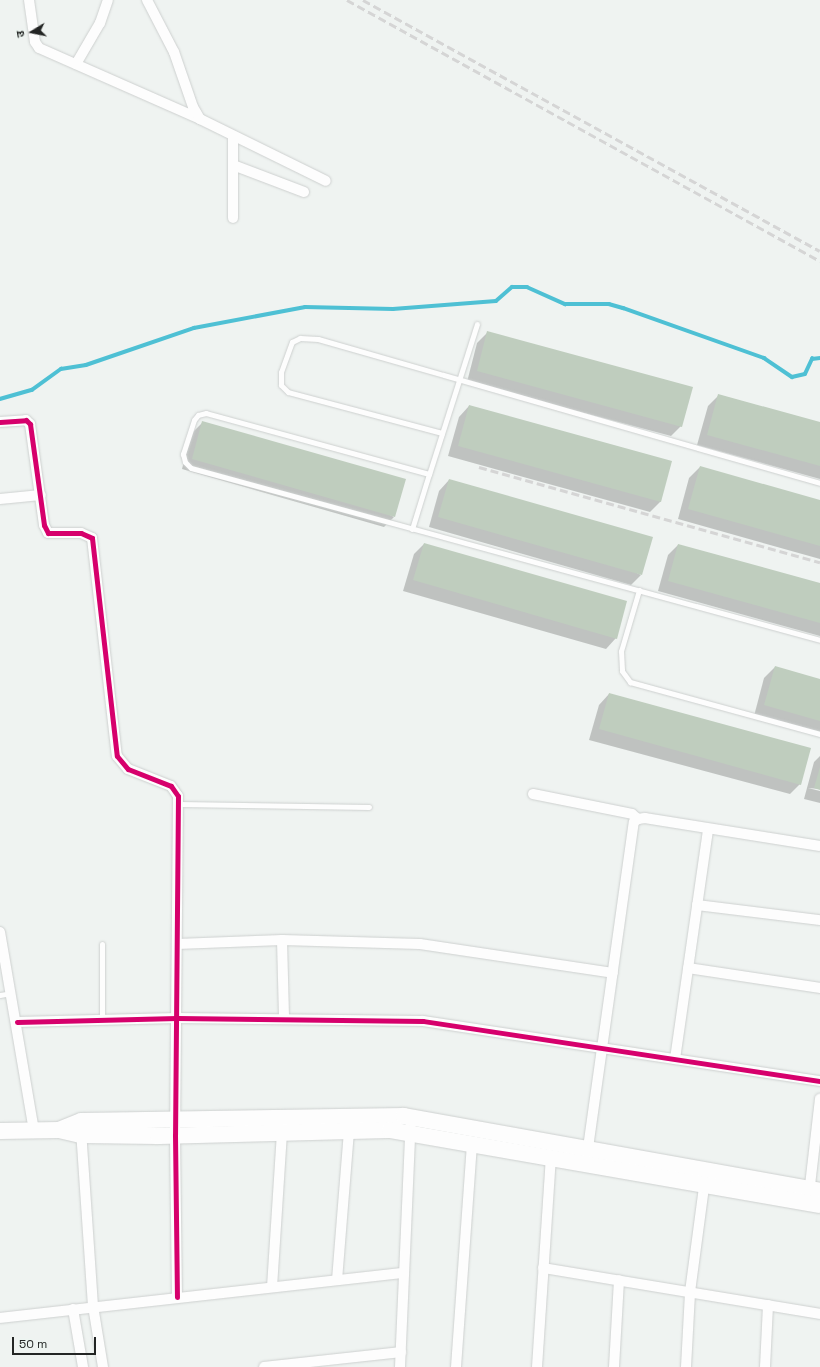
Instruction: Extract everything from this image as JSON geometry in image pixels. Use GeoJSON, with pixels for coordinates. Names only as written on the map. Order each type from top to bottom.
{"type":"FeatureCollection","features":[{"type":"Feature","properties":{"kind":"main road"},"geometry":{"type":"LineString","coordinates":[[175,1128],[282,1133],[349,1131],[410,1125],[472,1143],[551,1157],[587,1156]]}},
{"type":"Feature","properties":{"kind":"main road"},"geometry":{"type":"LineString","coordinates":[[0,1131],[81,1128],[410,1125],[814,1197]]}},
{"type":"Feature","properties":{"kind":"street"},"geometry":{"type":"LineString","coordinates":[[29,0],[36,46],[200,120],[326,181]]}},
{"type":"Feature","properties":{"kind":"street"},"geometry":{"type":"LineString","coordinates":[[76,64],[100,24],[108,0]]}},
{"type":"Feature","properties":{"kind":"street"},"geometry":{"type":"LineString","coordinates":[[147,0],[168,39],[193,107],[200,120]]}},
{"type":"Feature","properties":{"kind":"street"},"geometry":{"type":"LineString","coordinates":[[233,136],[233,218]]}},
{"type":"Feature","properties":{"kind":"street"},"geometry":{"type":"LineString","coordinates":[[233,165],[304,192]]}},
{"type":"Feature","properties":{"kind":"street"},"geometry":{"type":"LineString","coordinates":[[0,422],[26,420],[30,424],[48,533],[81,533],[92,538],[117,756],[128,769],[171,786],[176,790],[180,804],[175,1128],[178,1297]]}},
{"type":"Feature","properties":{"kind":"street"},"geometry":{"type":"LineString","coordinates":[[0,499],[41,495]]}},
{"type":"Feature","properties":{"kind":"street"},"geometry":{"type":"LineString","coordinates":[[534,794],[632,814],[638,819],[820,846]]}},
{"type":"Feature","properties":{"kind":"street"},"geometry":{"type":"LineString","coordinates":[[587,1156],[634,822],[638,819]]}},
{"type":"Feature","properties":{"kind":"street"},"geometry":{"type":"LineString","coordinates":[[675,1059],[708,829]]}},
{"type":"Feature","properties":{"kind":"street"},"geometry":{"type":"LineString","coordinates":[[697,905],[820,920]]}},
{"type":"Feature","properties":{"kind":"street"},"geometry":{"type":"LineString","coordinates":[[0,932],[17,1022],[34,1130]]}},
{"type":"Feature","properties":{"kind":"street"},"geometry":{"type":"LineString","coordinates":[[177,944],[282,940],[420,944],[613,974]]}},
{"type":"Feature","properties":{"kind":"street"},"geometry":{"type":"LineString","coordinates":[[282,940],[284,1018]]}},
{"type":"Feature","properties":{"kind":"street"},"geometry":{"type":"LineString","coordinates":[[688,968],[820,988]]}},
{"type":"Feature","properties":{"kind":"street"},"geometry":{"type":"LineString","coordinates":[[17,1022],[177,1018],[284,1018],[423,1021],[820,1081]]}},
{"type":"Feature","properties":{"kind":"street"},"geometry":{"type":"LineString","coordinates":[[814,1197],[820,1099]]}},
{"type":"Feature","properties":{"kind":"street"},"geometry":{"type":"LineString","coordinates":[[400,1367],[410,1125]]}},
{"type":"Feature","properties":{"kind":"street"},"geometry":{"type":"LineString","coordinates":[[81,1128],[93,1306],[103,1367]]}},
{"type":"Feature","properties":{"kind":"street"},"geometry":{"type":"LineString","coordinates":[[337,1280],[349,1131]]}},
{"type":"Feature","properties":{"kind":"street"},"geometry":{"type":"LineString","coordinates":[[272,1287],[282,1133]]}},
{"type":"Feature","properties":{"kind":"street"},"geometry":{"type":"LineString","coordinates":[[456,1367],[472,1143]]}},
{"type":"Feature","properties":{"kind":"street"},"geometry":{"type":"LineString","coordinates":[[537,1367],[551,1157]]}},
{"type":"Feature","properties":{"kind":"street"},"geometry":{"type":"LineString","coordinates":[[686,1367],[690,1292],[706,1178]]}},
{"type":"Feature","properties":{"kind":"street"},"geometry":{"type":"LineString","coordinates":[[543,1268],[820,1314]]}},
{"type":"Feature","properties":{"kind":"street"},"geometry":{"type":"LineString","coordinates":[[0,1318],[93,1306],[403,1273]]}},
{"type":"Feature","properties":{"kind":"street"},"geometry":{"type":"LineString","coordinates":[[614,1367],[619,1280]]}},
{"type":"Feature","properties":{"kind":"street"},"geometry":{"type":"LineString","coordinates":[[765,1367],[768,1305]]}},
{"type":"Feature","properties":{"kind":"street"},"geometry":{"type":"LineString","coordinates":[[73,1309],[83,1367]]}},
{"type":"Feature","properties":{"kind":"street"},"geometry":{"type":"LineString","coordinates":[[264,1367],[327,1363],[401,1352]]}},
{"type":"Feature","properties":{"kind":"lane"},"geometry":{"type":"LineString","coordinates":[[412,529],[477,324]]}},
{"type":"Feature","properties":{"kind":"lane"},"geometry":{"type":"LineString","coordinates":[[442,433],[288,392],[281,385],[281,372],[292,342],[308,337],[460,378],[820,483]]}},
{"type":"Feature","properties":{"kind":"lane"},"geometry":{"type":"LineString","coordinates":[[429,474],[206,413],[198,415],[194,420],[183,454],[185,462],[191,468],[820,640]]}},
{"type":"Feature","properties":{"kind":"lane"},"geometry":{"type":"LineString","coordinates":[[639,590],[621,651],[622,671],[630,682],[820,734]]}},
{"type":"Feature","properties":{"kind":"lane"},"geometry":{"type":"LineString","coordinates":[[180,804],[369,807]]}},
{"type":"Feature","properties":{"kind":"lane"},"geometry":{"type":"LineString","coordinates":[[102,944],[102,1019]]}},
{"type":"Feature","properties":{"kind":"lane"},"geometry":{"type":"LineString","coordinates":[[0,995],[11,993]]}},
{"type":"Feature","properties":{"kind":"building"},"geometry":{"type":"Polygon","coordinates":[[[487,331],[693,387],[682,427],[477,371],[487,331]]]}},
{"type":"Feature","properties":{"kind":"building"},"geometry":{"type":"Polygon","coordinates":[[[718,394],[820,422],[820,466],[707,435],[718,394]]]}},
{"type":"Feature","properties":{"kind":"building"},"geometry":{"type":"Polygon","coordinates":[[[469,405],[672,461],[661,502],[458,446],[469,405]]]}},
{"type":"Feature","properties":{"kind":"building"},"geometry":{"type":"Polygon","coordinates":[[[202,421],[406,479],[395,517],[192,459],[202,421]]]}},
{"type":"Feature","properties":{"kind":"building"},"geometry":{"type":"Polygon","coordinates":[[[700,466],[820,500],[820,546],[688,509],[700,466]]]}},
{"type":"Feature","properties":{"kind":"building"},"geometry":{"type":"Polygon","coordinates":[[[449,479],[653,537],[642,575],[438,517],[449,479]]]}},
{"type":"Feature","properties":{"kind":"building"},"geometry":{"type":"Polygon","coordinates":[[[424,543],[627,601],[617,639],[413,580],[424,543]]]}},
{"type":"Feature","properties":{"kind":"building"},"geometry":{"type":"Polygon","coordinates":[[[678,544],[820,583],[820,623],[668,581],[678,544]]]}},
{"type":"Feature","properties":{"kind":"building"},"geometry":{"type":"Polygon","coordinates":[[[775,666],[820,679],[820,721],[764,705],[775,666]]]}},
{"type":"Feature","properties":{"kind":"building"},"geometry":{"type":"Polygon","coordinates":[[[609,693],[811,748],[801,785],[599,729],[609,693]]]}},
{"type":"Feature","properties":{"kind":"building"},"geometry":{"type":"Polygon","coordinates":[[[820,767],[820,790],[814,788],[820,767]]]}},
{"type":"Feature","properties":{"kind":"waterway"},"geometry":{"type":"LineString","coordinates":[[0,399],[32,390],[61,369],[86,365],[194,328],[305,307],[393,309],[496,301],[512,287],[527,287],[565,304],[609,304],[623,308],[764,358],[792,377],[805,374],[812,359],[820,358]]}},
{"type":"Feature","properties":{"kind":"railway"},"geometry":{"type":"LineString","coordinates":[[347,0],[820,261]]}},
{"type":"Feature","properties":{"kind":"railway"},"geometry":{"type":"LineString","coordinates":[[363,0],[820,251]]}},
{"type":"Feature","properties":{"kind":"railway"},"geometry":{"type":"LineString","coordinates":[[479,467],[820,562]]}},
{"type":"Feature","properties":{"kind":"cycle path"},"geometry":{"type":"LineString","coordinates":[[0,422],[26,420],[30,424],[44,525],[48,533],[81,533],[92,538],[117,756],[128,769],[171,786],[178,796],[175,1135],[177,1297]]}},
{"type":"Feature","properties":{"kind":"cycle path"},"geometry":{"type":"LineString","coordinates":[[17,1022],[177,1018],[423,1021],[820,1081]]}}]}
